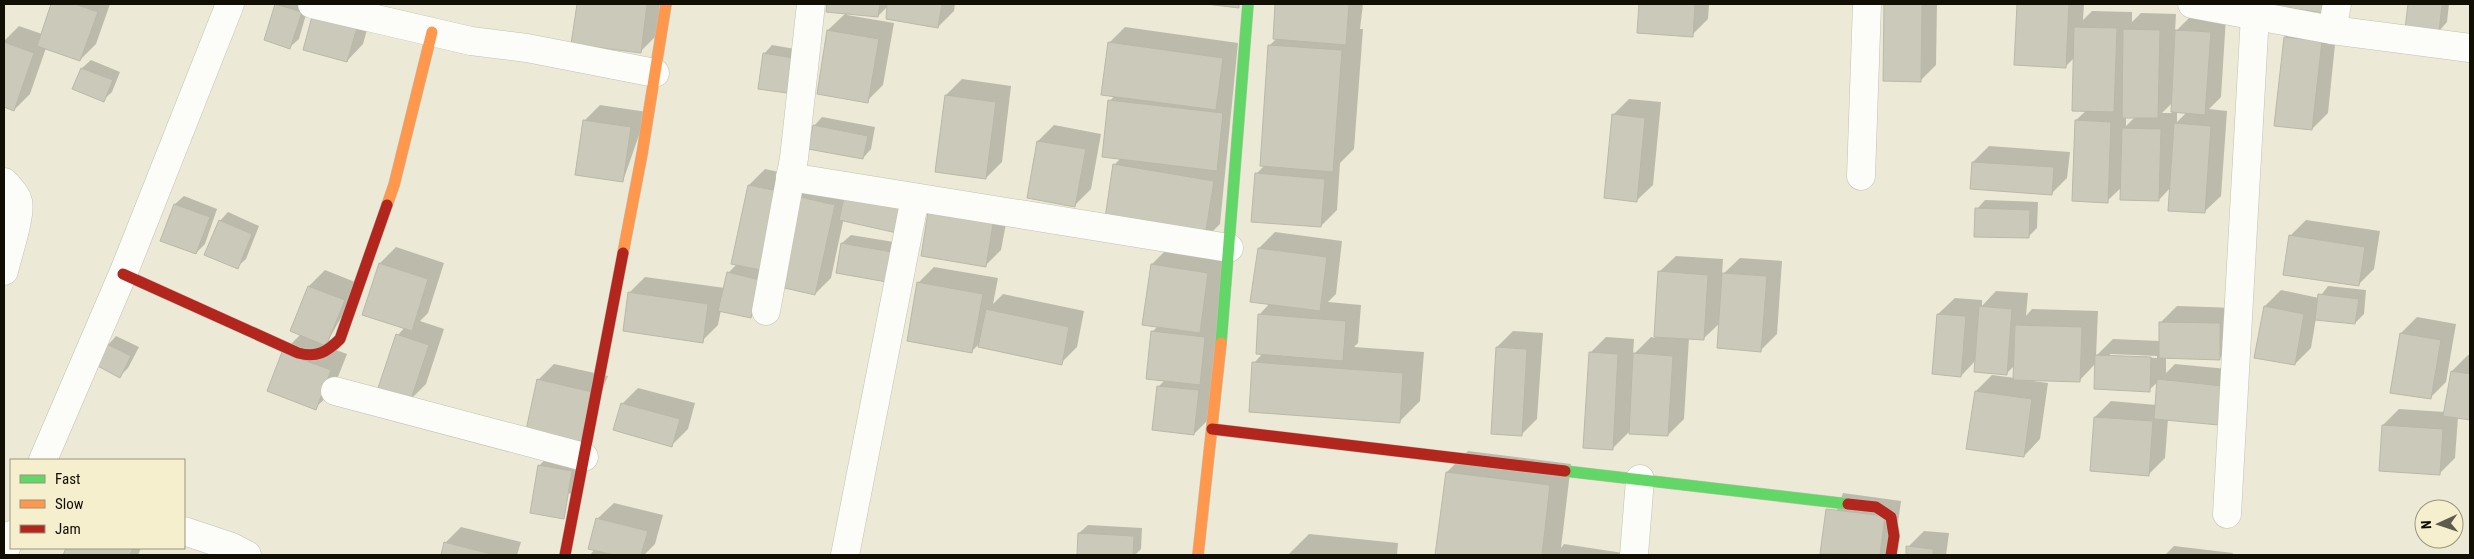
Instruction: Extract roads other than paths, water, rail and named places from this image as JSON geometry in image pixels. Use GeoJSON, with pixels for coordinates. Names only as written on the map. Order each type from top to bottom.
{"type":"FeatureCollection","features":[{"type":"Feature","properties":{"kind":"street"},"geometry":{"type":"LineString","coordinates":[[43,459],[123,274],[230,4]]}},
{"type":"Feature","properties":{"kind":"street"},"geometry":{"type":"LineString","coordinates":[[312,4],[432,32],[655,73]]}},
{"type":"Feature","properties":{"kind":"street"},"geometry":{"type":"LineString","coordinates":[[565,555],[642,154],[666,4]]}},
{"type":"Feature","properties":{"kind":"street"},"geometry":{"type":"LineString","coordinates":[[766,311],[790,177],[811,4]]}},
{"type":"Feature","properties":{"kind":"street"},"geometry":{"type":"LineString","coordinates":[[1198,555],[1229,248],[1248,4]]}},
{"type":"Feature","properties":{"kind":"street"},"geometry":{"type":"LineString","coordinates":[[1861,176],[1868,4]]}},
{"type":"Feature","properties":{"kind":"street"},"geometry":{"type":"LineString","coordinates":[[2192,4],[2255,15],[2334,17],[2470,48]]}},
{"type":"Feature","properties":{"kind":"street"},"geometry":{"type":"LineString","coordinates":[[2227,514],[2255,15]]}},
{"type":"Feature","properties":{"kind":"street"},"geometry":{"type":"LineString","coordinates":[[123,274],[311,357],[327,352],[340,339],[394,185],[432,32]]}},
{"type":"Feature","properties":{"kind":"street"},"geometry":{"type":"LineString","coordinates":[[790,177],[1229,248]]}},
{"type":"Feature","properties":{"kind":"street"},"geometry":{"type":"LineString","coordinates":[[4,182],[10,187],[19,202],[4,271]]}},
{"type":"Feature","properties":{"kind":"street"},"geometry":{"type":"LineString","coordinates":[[845,555],[915,198]]}},
{"type":"Feature","properties":{"kind":"street"},"geometry":{"type":"LineString","coordinates":[[335,391],[584,457]]}},
{"type":"Feature","properties":{"kind":"street"},"geometry":{"type":"LineString","coordinates":[[1212,429],[1876,507],[1891,517],[1894,536],[1890,555]]}},
{"type":"Feature","properties":{"kind":"street"},"geometry":{"type":"LineString","coordinates":[[1634,555],[1640,479]]}},
{"type":"Feature","properties":{"kind":"street"},"geometry":{"type":"LineString","coordinates":[[185,531],[232,547],[247,555]]}},
{"type":"Feature","properties":{"kind":"street"},"geometry":{"type":"LineString","coordinates":[[4,553],[10,538]]}}]}
